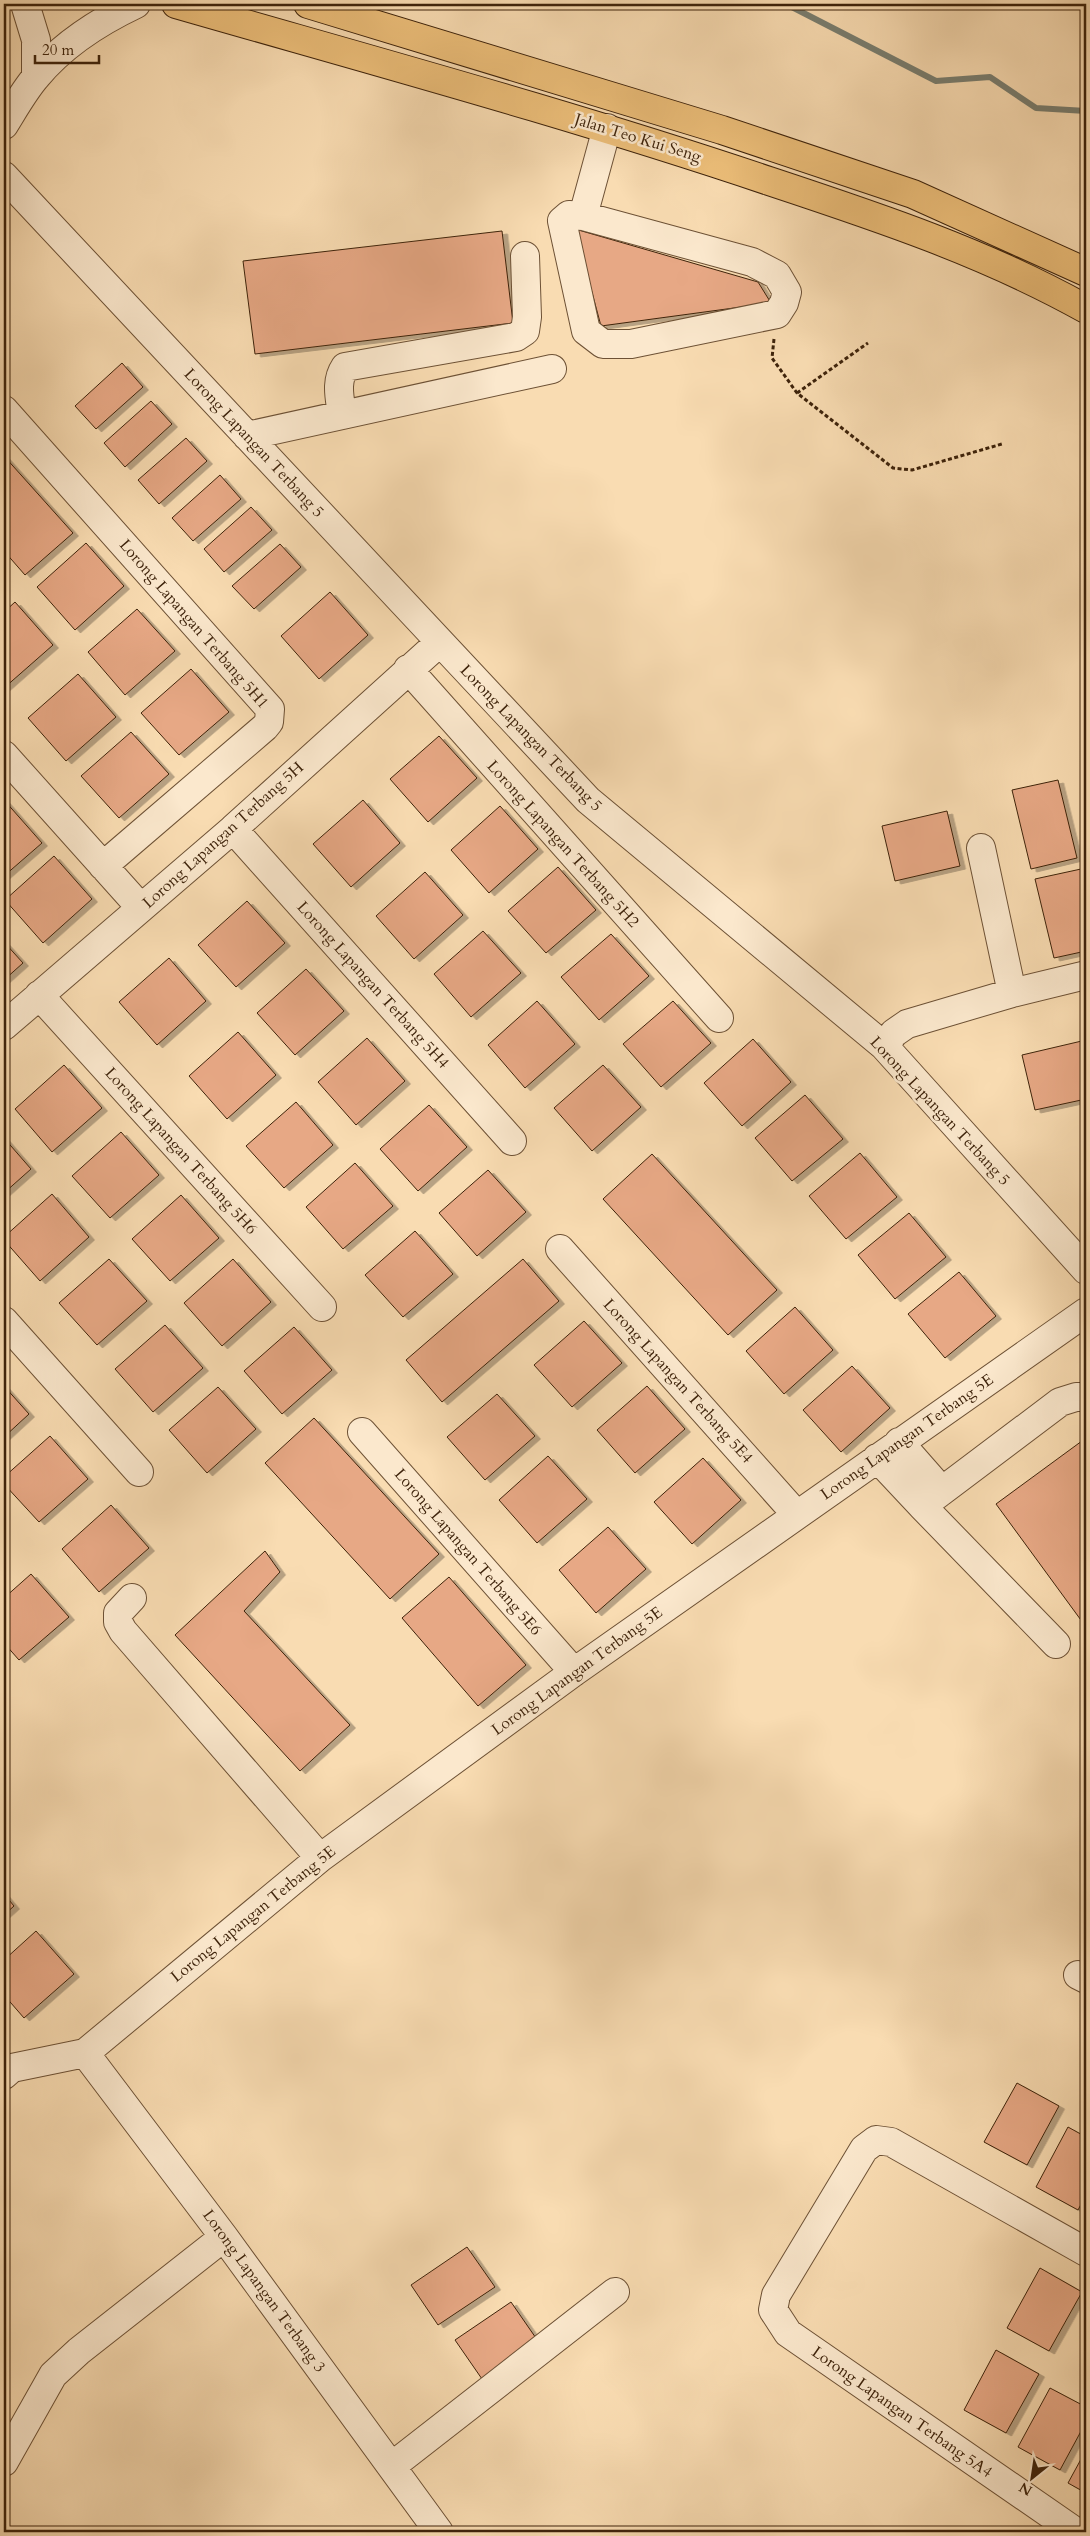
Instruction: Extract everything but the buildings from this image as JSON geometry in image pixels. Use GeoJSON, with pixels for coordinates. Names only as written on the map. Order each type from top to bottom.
{"type":"FeatureCollection","features":[{"type":"Feature","properties":{"kind":"highway","name":"Jalan Teo Kui Seng"},"geometry":{"type":"LineString","coordinates":[[176,4],[607,128],[916,230],[1037,282],[1086,309]]}},
{"type":"Feature","properties":{"kind":"highway","name":"Jalan Teo Kui Seng"},"geometry":{"type":"LineString","coordinates":[[308,4],[722,130],[914,194],[1086,272]]}},
{"type":"Feature","properties":{"kind":"street"},"geometry":{"type":"LineString","coordinates":[[25,4],[36,40],[36,77]]}},
{"type":"Feature","properties":{"kind":"street"},"geometry":{"type":"LineString","coordinates":[[4,125],[36,77],[69,44],[106,19],[136,4]]}},
{"type":"Feature","properties":{"kind":"street"},"geometry":{"type":"LineString","coordinates":[[583,216],[607,128]]}},
{"type":"Feature","properties":{"kind":"street","name":"Lorong Lapangan Terbang 5"},"geometry":{"type":"LineString","coordinates":[[4,176],[588,800],[884,1046],[1086,1270]]}},
{"type":"Feature","properties":{"kind":"street"},"geometry":{"type":"LineString","coordinates":[[569,215],[583,216],[752,262],[777,275],[787,292],[784,303],[777,314],[631,344],[604,344],[586,331],[562,222],[569,215]]}},
{"type":"Feature","properties":{"kind":"street"},"geometry":{"type":"LineString","coordinates":[[342,415],[338,386],[345,367],[516,337],[525,331],[527,317],[525,256]]}},
{"type":"Feature","properties":{"kind":"street"},"geometry":{"type":"LineString","coordinates":[[247,436],[552,369]]}},
{"type":"Feature","properties":{"kind":"street","name":"Lorong Lapangan Terbang 5H1"},"geometry":{"type":"LineString","coordinates":[[4,410],[270,709],[269,722],[265,727],[103,866]]}},
{"type":"Feature","properties":{"kind":"street","name":"Lorong Lapangan Terbang 5H"},"geometry":{"type":"LineString","coordinates":[[4,1026],[233,829],[440,642]]}},
{"type":"Feature","properties":{"kind":"street","name":"Lorong Lapangan Terbang 5H2"},"geometry":{"type":"LineString","coordinates":[[408,669],[718,1018]]}},
{"type":"Feature","properties":{"kind":"street"},"geometry":{"type":"LineString","coordinates":[[4,755],[141,908]]}},
{"type":"Feature","properties":{"kind":"street","name":"Lorong Lapangan Terbang 5H4"},"geometry":{"type":"LineString","coordinates":[[233,829],[512,1140]]}},
{"type":"Feature","properties":{"kind":"street"},"geometry":{"type":"LineString","coordinates":[[982,848],[1012,993]]}},
{"type":"Feature","properties":{"kind":"street"},"geometry":{"type":"LineString","coordinates":[[884,1046],[894,1033],[907,1024],[1012,993],[1086,975]]}},
{"type":"Feature","properties":{"kind":"street","name":"Lorong Lapangan Terbang 5H6"},"geometry":{"type":"LineString","coordinates":[[40,995],[322,1307]]}},
{"type":"Feature","properties":{"kind":"street","name":"Lorong Lapangan Terbang 5E4"},"geometry":{"type":"LineString","coordinates":[[560,1249],[796,1514]]}},
{"type":"Feature","properties":{"kind":"street","name":"Lorong Lapangan Terbang 5E"},"geometry":{"type":"LineString","coordinates":[[85,2052],[320,1858],[574,1672],[796,1514],[1086,1312]]}},
{"type":"Feature","properties":{"kind":"street"},"geometry":{"type":"LineString","coordinates":[[4,1321],[139,1472]]}},
{"type":"Feature","properties":{"kind":"street"},"geometry":{"type":"LineString","coordinates":[[932,1498],[1060,1402],[1076,1397],[1086,1397]]}},
{"type":"Feature","properties":{"kind":"street","name":"Lorong Lapangan Terbang 5E6"},"geometry":{"type":"LineString","coordinates":[[362,1432],[574,1672]]}},
{"type":"Feature","properties":{"kind":"street"},"geometry":{"type":"LineString","coordinates":[[899,1442],[932,1498],[1056,1644]]}},
{"type":"Feature","properties":{"kind":"street"},"geometry":{"type":"LineString","coordinates":[[876,1458],[932,1498]]}},
{"type":"Feature","properties":{"kind":"street"},"geometry":{"type":"LineString","coordinates":[[132,1598],[118,1613],[118,1622],[123,1631],[320,1858]]}},
{"type":"Feature","properties":{"kind":"street"},"geometry":{"type":"LineString","coordinates":[[7,2067],[85,2052]]}},
{"type":"Feature","properties":{"kind":"street","name":"Lorong Lapangan Terbang 3"},"geometry":{"type":"LineString","coordinates":[[85,2052],[224,2237],[439,2532]]}},
{"type":"Feature","properties":{"kind":"street","name":"Lorong Lapangan Terbang 5A4"},"geometry":{"type":"LineString","coordinates":[[1076,2532],[788,2332],[773,2310],[776,2295],[864,2149],[876,2140],[890,2142],[1086,2252]]}},
{"type":"Feature","properties":{"kind":"street"},"geometry":{"type":"LineString","coordinates":[[4,2462],[54,2375],[79,2350],[224,2237]]}},
{"type":"Feature","properties":{"kind":"street"},"geometry":{"type":"LineString","coordinates":[[392,2466],[615,2292]]}},
{"type":"Feature","properties":{"kind":"path"},"geometry":{"type":"LineString","coordinates":[[777,314],[772,358],[797,393],[893,468],[912,470],[1002,444]]}},
{"type":"Feature","properties":{"kind":"path"},"geometry":{"type":"LineString","coordinates":[[797,393],[868,343]]}},
{"type":"Feature","properties":{"kind":"waterway"},"geometry":{"type":"LineString","coordinates":[[786,4],[936,81],[990,77],[1036,108],[1086,111]]}}]}
